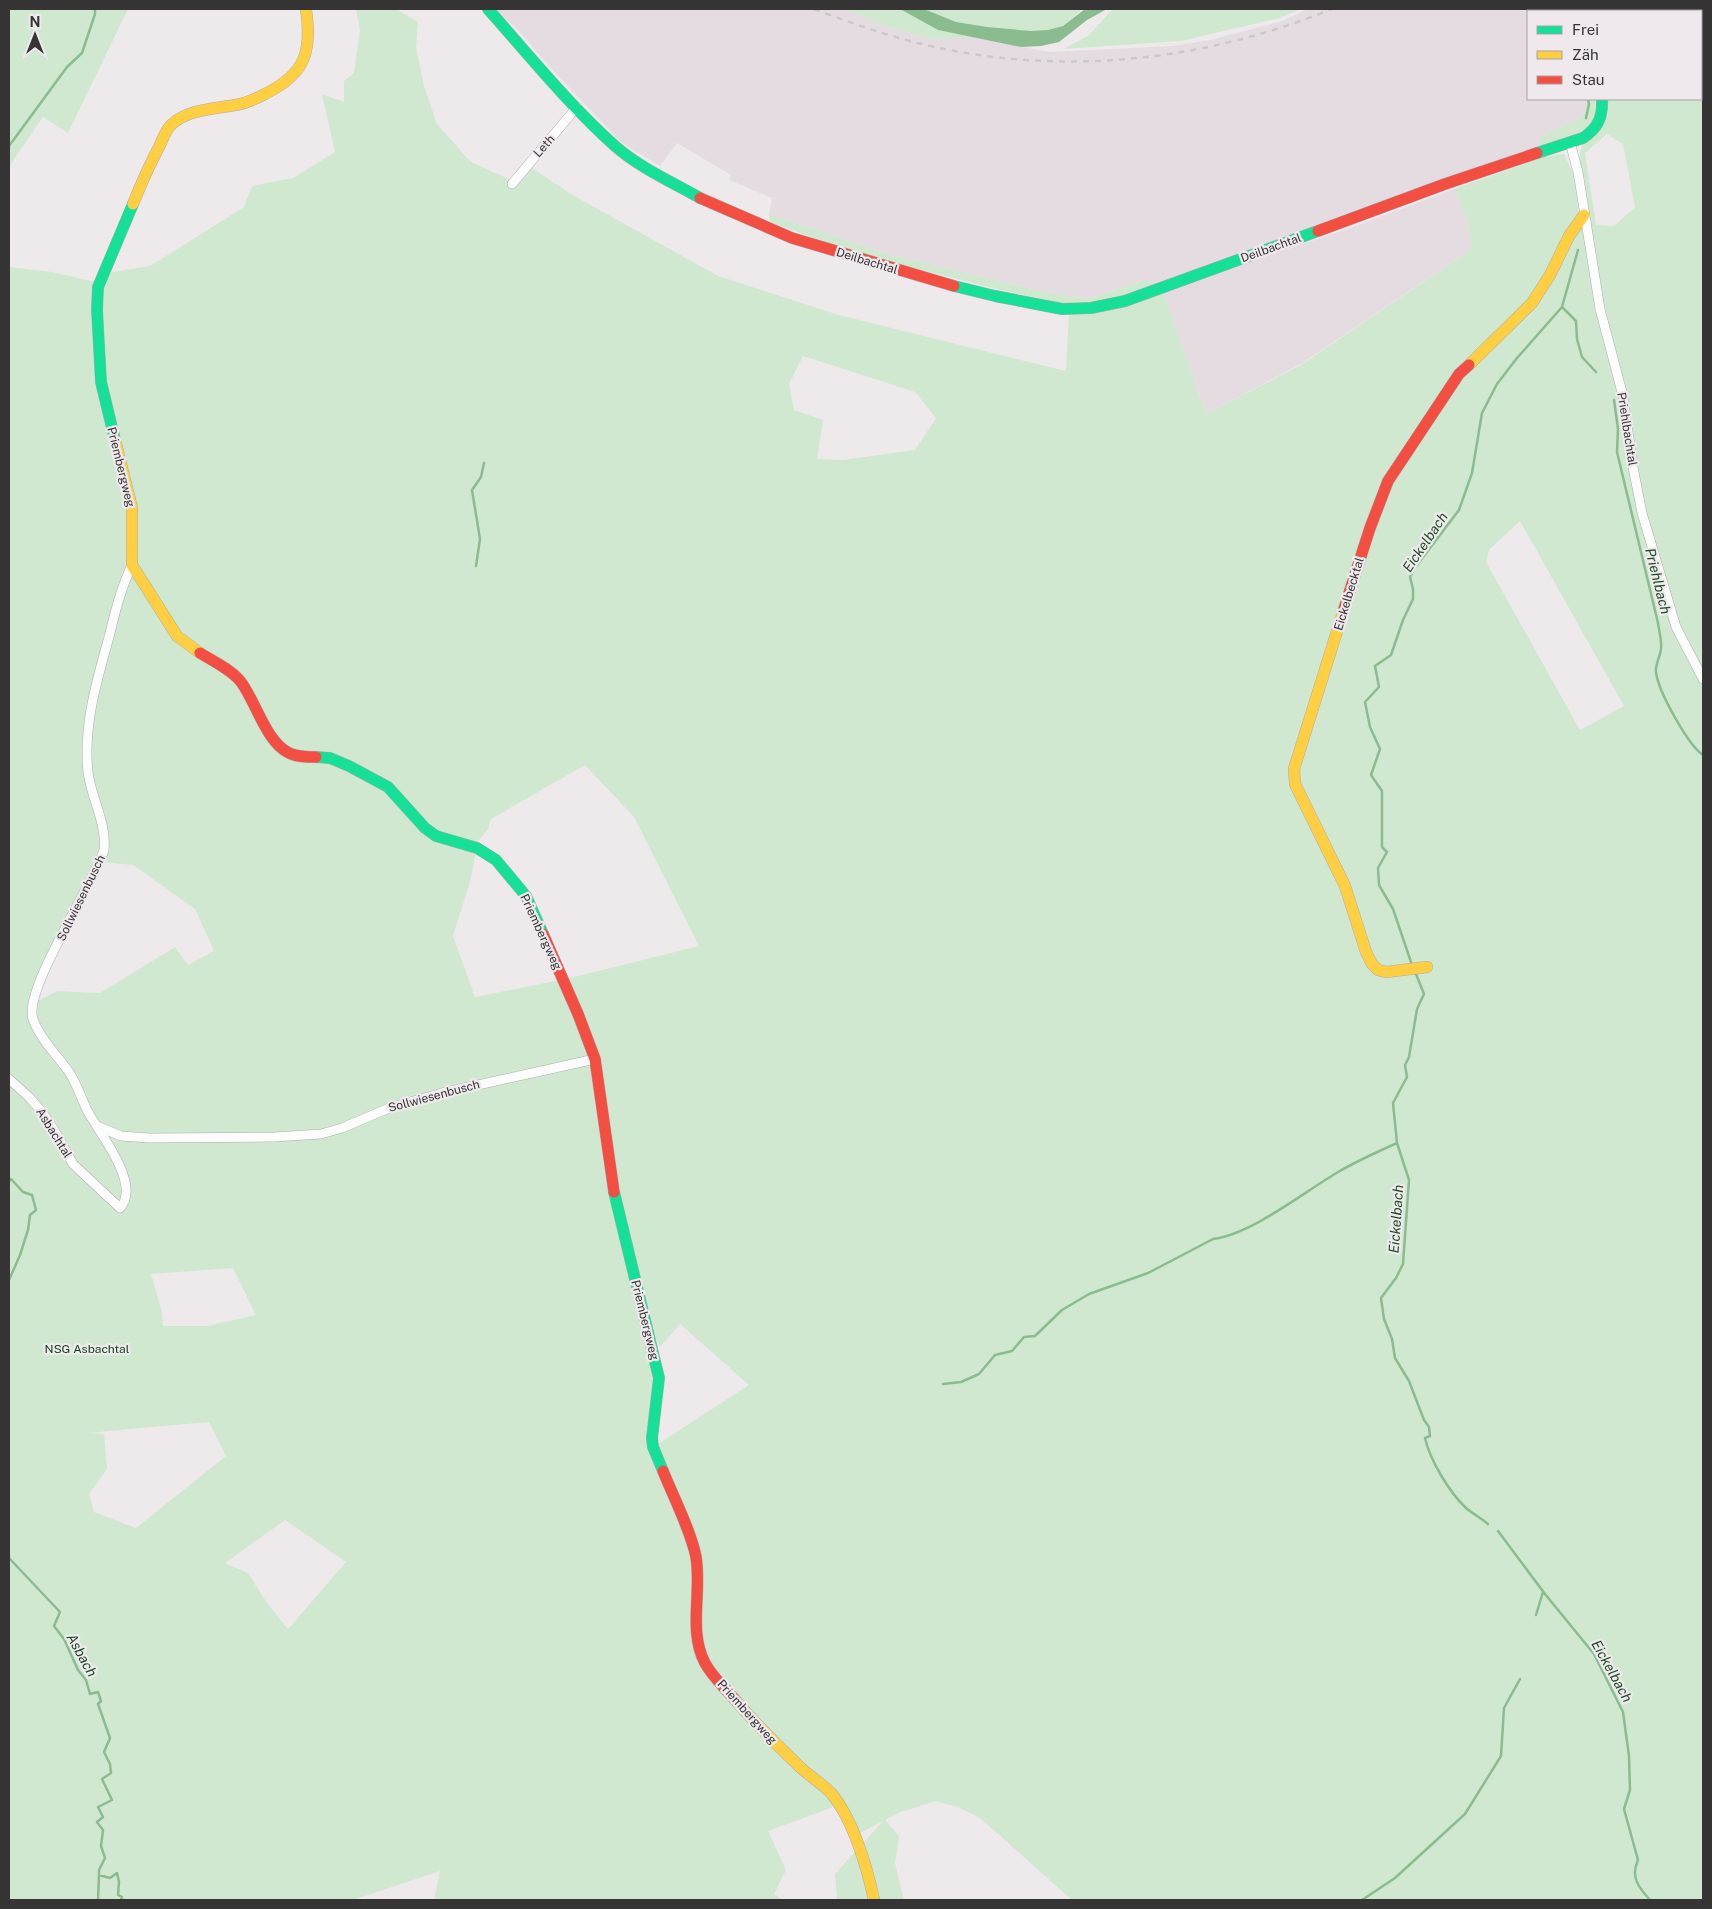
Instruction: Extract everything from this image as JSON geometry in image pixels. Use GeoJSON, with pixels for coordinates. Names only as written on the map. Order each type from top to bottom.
{"type":"FeatureCollection","features":[{"type":"Feature","properties":{"kind":"street","name":"Priembergweg"},"geometry":{"type":"LineString","coordinates":[[306,9],[309,30],[307,52],[298,70],[285,84],[256,99],[186,115],[171,125],[158,146],[101,278],[97,303],[101,382],[132,508],[132,565],[177,636],[240,680],[280,747],[298,756],[327,757],[349,766],[388,787],[425,828],[436,836],[477,848],[496,860],[515,880],[526,896],[578,1014],[595,1059],[611,1174],[659,1378],[652,1430],[653,1447],[694,1549],[697,1565],[699,1580],[696,1636],[699,1650],[704,1662],[742,1708],[790,1758],[831,1795],[847,1823],[857,1847],[870,1880],[874,1900]]}},
{"type":"Feature","properties":{"kind":"street","name":"Deilbachtal"},"geometry":{"type":"LineString","coordinates":[[488,9],[547,76],[616,147],[640,164],[705,201],[792,238],[939,282],[995,296],[1062,309],[1091,308],[1125,301],[1445,184],[1570,142],[1590,134],[1600,123],[1603,109],[1602,100]]}},
{"type":"Feature","properties":{"kind":"street","name":"Leth"},"geometry":{"type":"LineString","coordinates":[[512,184],[577,107]]}},
{"type":"Feature","properties":{"kind":"street","name":"Priehlbachtal"},"geometry":{"type":"LineString","coordinates":[[1570,142],[1578,172],[1600,309],[1623,396],[1633,467],[1642,513],[1676,627],[1703,680]]}},
{"type":"Feature","properties":{"kind":"street","name":"Eickelbecktal"},"geometry":{"type":"LineString","coordinates":[[1427,967],[1386,972],[1378,970],[1372,964],[1366,952],[1345,886],[1295,784],[1294,769],[1370,528],[1388,481],[1459,374],[1532,303],[1550,274],[1569,236],[1584,215]]}},
{"type":"Feature","properties":{"kind":"street","name":"Sollwiesenbusch"},"geometry":{"type":"LineString","coordinates":[[120,1208],[126,1198],[127,1191],[124,1178],[112,1152],[88,1112],[70,1073],[35,1024],[32,1008],[42,977],[102,858],[104,850],[104,831],[88,774],[88,744],[92,702],[120,595],[132,565]]}},
{"type":"Feature","properties":{"kind":"street","name":"Sollwiesenbusch"},"geometry":{"type":"LineString","coordinates":[[97,1126],[116,1134],[138,1137],[321,1134],[342,1128],[389,1108],[442,1092],[595,1059]]}},
{"type":"Feature","properties":{"kind":"street","name":"Asbachtal"},"geometry":{"type":"LineString","coordinates":[[9,1079],[42,1112],[72,1164],[120,1208]]}},
{"type":"Feature","properties":{"kind":"shaded area"},"geometry":{"type":"Polygon","coordinates":[[[495,9],[844,9],[889,27],[931,39],[972,37],[1049,52],[1172,46],[1210,40],[1282,21],[1308,9],[1618,9],[1527,10],[1527,100],[1588,100],[1583,116],[1541,137],[1542,148],[1161,284],[1143,280],[1089,299],[1041,291],[888,254],[769,214],[772,198],[729,180],[731,175],[677,143],[660,166],[622,143],[558,76],[518,30],[495,9]]]}},
{"type":"Feature","properties":{"kind":"shaded area"},"geometry":{"type":"Polygon","coordinates":[[[900,9],[924,9],[956,22],[1031,31],[1048,30],[1063,26],[1085,9],[1107,9],[1087,20],[1059,42],[1041,46],[1021,47],[938,30],[900,9]]]}},
{"type":"Feature","properties":{"kind":"shaded area"},"geometry":{"type":"Polygon","coordinates":[[[1454,189],[1468,222],[1472,249],[1301,364],[1206,414],[1163,291],[1353,227],[1454,189]]]}},
{"type":"Feature","properties":{"kind":"green space"},"geometry":{"type":"Polygon","coordinates":[[[9,9],[128,9],[68,133],[43,117],[12,162],[9,170],[9,9]]]}},
{"type":"Feature","properties":{"kind":"green space","name":"NSG Asbachtal"},"geometry":{"type":"Polygon","coordinates":[[[356,9],[396,9],[418,22],[416,47],[424,86],[437,124],[471,162],[518,183],[532,168],[571,194],[718,276],[839,315],[1066,371],[1069,312],[1091,312],[1127,307],[1163,291],[1206,414],[1301,365],[1472,249],[1468,222],[1454,189],[1544,157],[1564,154],[1574,175],[1579,214],[1587,214],[1579,160],[1582,145],[1608,115],[1608,100],[1702,100],[1703,56],[1703,1900],[1072,1900],[980,1818],[960,1808],[936,1801],[901,1812],[885,1820],[899,1836],[895,1863],[904,1900],[837,1900],[835,1874],[883,1821],[860,1833],[842,1802],[836,1806],[768,1831],[786,1870],[774,1894],[783,1900],[434,1900],[440,1871],[353,1900],[9,1900],[9,267],[52,272],[96,282],[112,272],[150,266],[244,207],[252,186],[293,178],[335,152],[322,94],[344,102],[344,81],[354,73],[360,30],[356,9]],[[1607,134],[1585,153],[1596,225],[1614,226],[1635,207],[1623,144],[1607,134]],[[803,356],[789,384],[794,410],[823,420],[817,459],[842,460],[915,450],[936,418],[915,392],[803,356]],[[1520,521],[1489,550],[1486,562],[1580,730],[1624,706],[1520,521]],[[585,765],[491,819],[488,829],[478,841],[470,882],[453,936],[475,997],[560,980],[594,1064],[602,1149],[658,1378],[655,1446],[749,1385],[680,1324],[660,1347],[648,1324],[618,1201],[602,1081],[566,979],[699,946],[634,817],[585,765]],[[103,862],[92,871],[34,1003],[57,991],[100,993],[175,947],[188,965],[214,951],[195,909],[133,865],[103,862]],[[233,1268],[151,1274],[162,1312],[163,1326],[207,1326],[256,1315],[233,1268]],[[209,1422],[87,1433],[104,1434],[107,1469],[89,1494],[94,1512],[136,1528],[226,1456],[209,1422]],[[285,1520],[225,1563],[248,1573],[267,1603],[288,1629],[346,1562],[285,1520]]]}},
{"type":"Feature","properties":{"kind":"green space"},"geometry":{"type":"Polygon","coordinates":[[[844,9],[900,9],[938,30],[972,37],[931,39],[889,27],[844,9]]]}},
{"type":"Feature","properties":{"kind":"green space"},"geometry":{"type":"Polygon","coordinates":[[[929,9],[1078,9],[1080,11],[1062,26],[1040,31],[1025,31],[994,29],[956,22],[927,11],[929,9]]]}},
{"type":"Feature","properties":{"kind":"green space"},"geometry":{"type":"Polygon","coordinates":[[[1113,9],[1300,9],[1280,18],[1181,41],[1064,49],[1089,35],[1113,9]]]}},
{"type":"Feature","properties":{"kind":"green space"},"geometry":{"type":"Polygon","coordinates":[[[1588,100],[1601,100],[1590,132],[1542,148],[1539,143],[1541,137],[1583,116],[1588,100]]]}},
{"type":"Feature","properties":{"kind":"green space"},"geometry":{"type":"Polygon","coordinates":[[[769,214],[888,254],[1041,291],[1089,299],[1143,280],[1161,284],[1124,297],[1090,304],[1063,304],[856,253],[770,222],[769,214]]]}},
{"type":"Feature","properties":{"kind":"waterway","name":"Asbach"},"geometry":{"type":"LineString","coordinates":[[9,146],[67,67],[82,53],[95,9]]}},
{"type":"Feature","properties":{"kind":"waterway","name":"Priehlbach"},"geometry":{"type":"LineString","coordinates":[[1586,118],[1588,100]]}},
{"type":"Feature","properties":{"kind":"waterway","name":"Eickelbach"},"geometry":{"type":"LineString","coordinates":[[1411,962],[1393,909],[1379,885],[1378,868],[1387,852],[1382,847],[1382,791],[1371,775],[1380,749],[1370,727],[1365,702],[1379,687],[1375,666],[1391,655],[1403,620],[1413,599],[1410,577],[1459,510],[1472,473],[1482,413],[1497,384],[1562,307],[1578,250]]}},
{"type":"Feature","properties":{"kind":"waterway","name":"Priehlbach"},"geometry":{"type":"LineString","coordinates":[[1562,307],[1576,321],[1577,339],[1582,357],[1596,372]]}},
{"type":"Feature","properties":{"kind":"waterway","name":"Priehlbach"},"geometry":{"type":"LineString","coordinates":[[1614,400],[1618,429],[1617,452],[1658,623],[1661,643],[1656,669],[1658,681],[1682,729],[1703,755]]}},
{"type":"Feature","properties":{"kind":"waterway"},"geometry":{"type":"LineString","coordinates":[[476,566],[480,539],[472,490],[481,477],[484,463]]}},
{"type":"Feature","properties":{"kind":"waterway","name":"Eickelbach"},"geometry":{"type":"LineString","coordinates":[[1416,974],[1424,994],[1417,1009],[1409,1057],[1405,1065],[1407,1077],[1393,1103],[1397,1143],[1409,1180],[1403,1264],[1396,1278],[1381,1298],[1384,1319],[1392,1339],[1395,1358],[1409,1381],[1424,1420],[1429,1427],[1430,1436],[1425,1438],[1431,1456],[1447,1485],[1460,1501],[1488,1524]]}},
{"type":"Feature","properties":{"kind":"waterway"},"geometry":{"type":"LineString","coordinates":[[943,1384],[961,1382],[979,1374],[995,1355],[1012,1351],[1024,1337],[1035,1336],[1062,1310],[1089,1294],[1148,1273],[1213,1239],[1228,1236],[1261,1221],[1338,1172],[1397,1143]]}},
{"type":"Feature","properties":{"kind":"waterway","name":"Asbach"},"geometry":{"type":"LineString","coordinates":[[9,1181],[11,1179],[23,1192],[32,1195],[36,1210],[30,1215],[28,1230],[20,1255],[9,1280]]}},
{"type":"Feature","properties":{"kind":"waterway","name":"Eickelbach"},"geometry":{"type":"LineString","coordinates":[[1498,1531],[1545,1594],[1594,1654],[1623,1712],[1629,1756],[1630,1790],[1624,1809],[1638,1860],[1635,1877],[1639,1887],[1650,1900]]}},
{"type":"Feature","properties":{"kind":"waterway","name":"Asbach"},"geometry":{"type":"LineString","coordinates":[[9,1558],[60,1612],[54,1626],[64,1639],[78,1670],[86,1680],[90,1694],[98,1692],[101,1701],[98,1704],[110,1738],[104,1752],[110,1764],[111,1773],[102,1779],[112,1800],[98,1807],[103,1817],[97,1822],[103,1830],[101,1846],[105,1858],[99,1870],[99,1875],[110,1878],[117,1873],[119,1882],[118,1895],[122,1897],[121,1900]]}},
{"type":"Feature","properties":{"kind":"waterway"},"geometry":{"type":"LineString","coordinates":[[1536,1615],[1543,1592]]}},
{"type":"Feature","properties":{"kind":"waterway"},"geometry":{"type":"LineString","coordinates":[[1362,1900],[1395,1878],[1465,1814],[1501,1756],[1504,1708],[1520,1679]]}},
{"type":"Feature","properties":{"kind":"waterway"},"geometry":{"type":"LineString","coordinates":[[98,1900],[99,1875]]}},
{"type":"Feature","properties":{"kind":"railway"},"geometry":{"type":"LineString","coordinates":[[814,9],[898,38],[977,55],[1029,60],[1080,61],[1132,58],[1183,52],[1234,41],[1283,27],[1332,9]]}},
{"type":"Feature","properties":{"kind":"traffic: fast"},"geometry":{"type":"LineString","coordinates":[[488,9],[566,97],[615,146],[645,168],[700,198]]}},
{"type":"Feature","properties":{"kind":"traffic: fast"},"geometry":{"type":"LineString","coordinates":[[1537,153],[1583,138],[1588,134],[1599,122],[1602,100]]}},
{"type":"Feature","properties":{"kind":"traffic: fast"},"geometry":{"type":"LineString","coordinates":[[115,440],[101,382],[97,310],[98,287],[133,204]]}},
{"type":"Feature","properties":{"kind":"traffic: fast"},"geometry":{"type":"LineString","coordinates":[[954,286],[1062,309],[1091,308],[1125,301],[1315,232]]}},
{"type":"Feature","properties":{"kind":"traffic: fast"},"geometry":{"type":"LineString","coordinates":[[316,757],[330,758],[388,787],[425,828],[436,836],[477,848],[496,860],[526,896],[543,934]]}},
{"type":"Feature","properties":{"kind":"traffic: fast"},"geometry":{"type":"LineString","coordinates":[[614,1192],[659,1378],[652,1438],[653,1447],[663,1471]]}},
{"type":"Feature","properties":{"kind":"traffic: slow"},"geometry":{"type":"LineString","coordinates":[[133,204],[165,134],[171,125],[193,113],[255,99],[280,85],[298,69],[307,49],[308,24],[306,9]]}},
{"type":"Feature","properties":{"kind":"traffic: slow"},"geometry":{"type":"LineString","coordinates":[[1469,365],[1532,303],[1550,275],[1569,236],[1584,215]]}},
{"type":"Feature","properties":{"kind":"traffic: slow"},"geometry":{"type":"LineString","coordinates":[[115,440],[132,508],[132,565],[177,636],[200,653]]}},
{"type":"Feature","properties":{"kind":"traffic: slow"},"geometry":{"type":"LineString","coordinates":[[1343,612],[1294,769],[1295,784],[1345,886],[1366,952],[1372,964],[1378,970],[1386,972],[1427,967]]}},
{"type":"Feature","properties":{"kind":"traffic: slow"},"geometry":{"type":"LineString","coordinates":[[737,1702],[793,1760],[831,1793],[839,1804],[858,1844],[874,1900]]}},
{"type":"Feature","properties":{"kind":"traffic: jam"},"geometry":{"type":"LineString","coordinates":[[1318,231],[1445,184],[1537,153]]}},
{"type":"Feature","properties":{"kind":"traffic: jam"},"geometry":{"type":"LineString","coordinates":[[700,198],[792,238],[954,286]]}},
{"type":"Feature","properties":{"kind":"traffic: jam"},"geometry":{"type":"LineString","coordinates":[[1343,612],[1370,528],[1388,481],[1459,374],[1469,365]]}},
{"type":"Feature","properties":{"kind":"traffic: jam"},"geometry":{"type":"LineString","coordinates":[[200,653],[228,670],[241,682],[268,731],[281,748],[295,755],[316,757]]}},
{"type":"Feature","properties":{"kind":"traffic: jam"},"geometry":{"type":"LineString","coordinates":[[543,934],[578,1014],[595,1059],[614,1192]]}},
{"type":"Feature","properties":{"kind":"traffic: jam"},"geometry":{"type":"LineString","coordinates":[[663,1471],[694,1547],[698,1584],[696,1625],[700,1651],[712,1674],[737,1702]]}}]}
